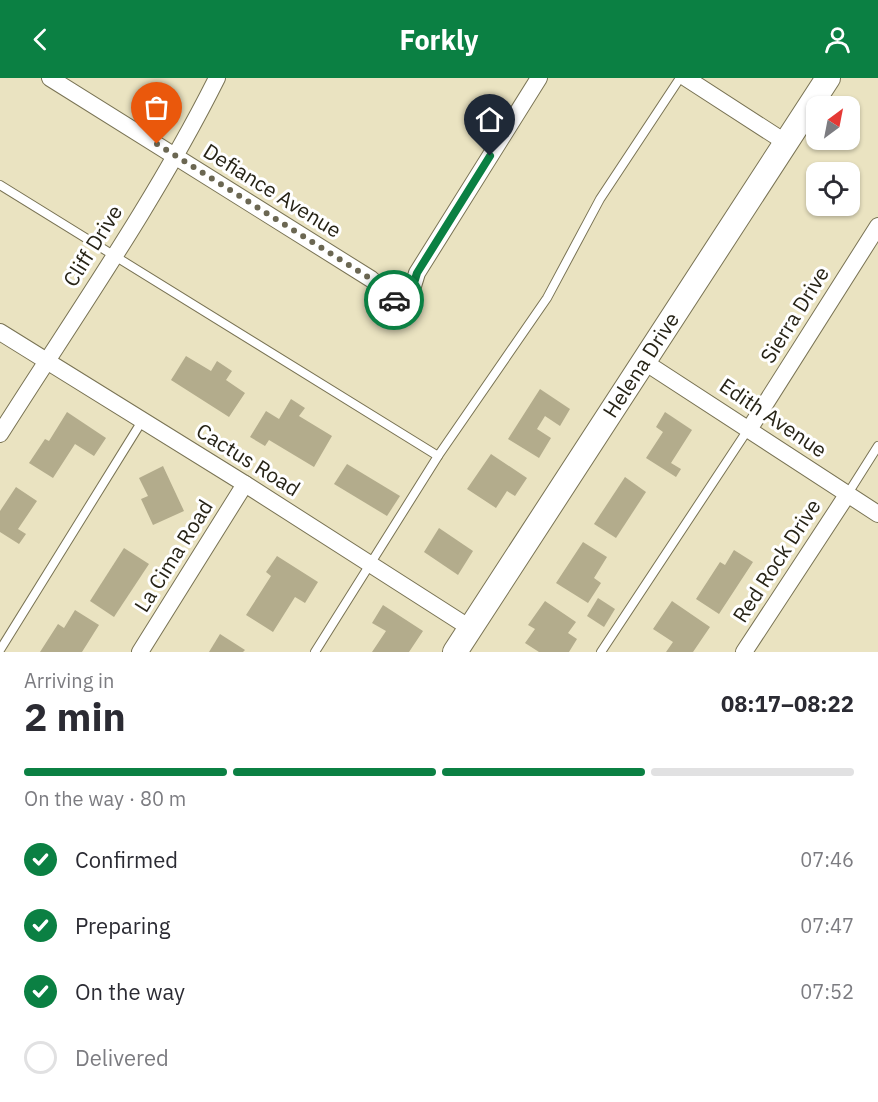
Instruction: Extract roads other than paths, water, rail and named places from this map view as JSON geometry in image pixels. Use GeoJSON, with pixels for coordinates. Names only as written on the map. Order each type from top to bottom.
{"type":"FeatureCollection","features":[{"type":"Feature","properties":{"kind":"main road","name":"Helena Drive"},"geometry":{"type":"LineString","coordinates":[[454,652],[828,78]]}},
{"type":"Feature","properties":{"kind":"street","name":"Defiance Avenue"},"geometry":{"type":"LineString","coordinates":[[50,78],[371,279],[406,309],[417,273],[539,78]]}},
{"type":"Feature","properties":{"kind":"street","name":"Cliff Drive"},"geometry":{"type":"LineString","coordinates":[[0,434],[175,155],[217,78]]}},
{"type":"Feature","properties":{"kind":"street"},"geometry":{"type":"LineString","coordinates":[[686,78],[785,142]]}},
{"type":"Feature","properties":{"kind":"street","name":"Sierra Drive"},"geometry":{"type":"LineString","coordinates":[[750,428],[878,226]]}},
{"type":"Feature","properties":{"kind":"street","name":"Cactus Road"},"geometry":{"type":"LineString","coordinates":[[0,332],[245,484],[470,628]]}},
{"type":"Feature","properties":{"kind":"street","name":"Edith Avenue"},"geometry":{"type":"LineString","coordinates":[[643,361],[750,428],[878,514]]}},
{"type":"Feature","properties":{"kind":"street","name":"La Cima Road"},"geometry":{"type":"LineString","coordinates":[[140,652],[245,484]]}},
{"type":"Feature","properties":{"kind":"street","name":"Red Rock Drive"},"geometry":{"type":"LineString","coordinates":[[744,652],[847,495]]}},
{"type":"Feature","properties":{"kind":"lane"},"geometry":{"type":"LineString","coordinates":[[315,652],[438,456],[547,298],[600,199],[680,78]]}},
{"type":"Feature","properties":{"kind":"lane"},"geometry":{"type":"LineString","coordinates":[[0,184],[438,456]]}},
{"type":"Feature","properties":{"kind":"lane"},"geometry":{"type":"LineString","coordinates":[[0,650],[142,420]]}},
{"type":"Feature","properties":{"kind":"lane"},"geometry":{"type":"LineString","coordinates":[[601,652],[750,428]]}},
{"type":"Feature","properties":{"kind":"lane"},"geometry":{"type":"LineString","coordinates":[[847,495],[878,446]]}}]}
